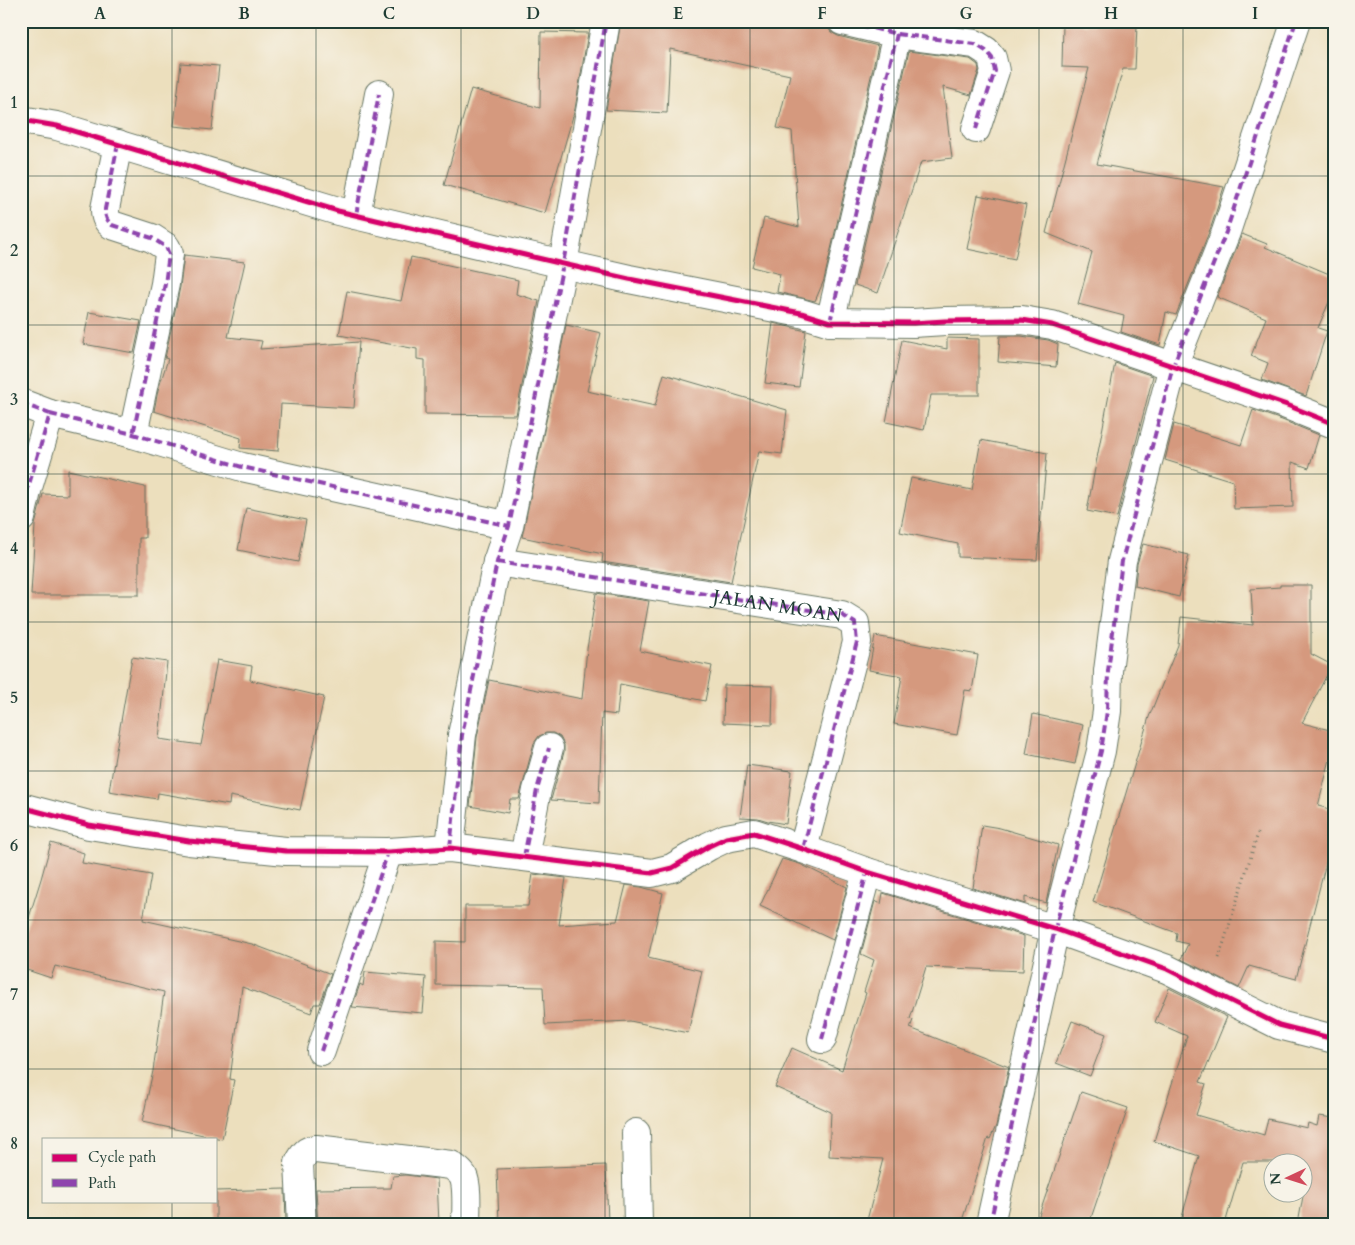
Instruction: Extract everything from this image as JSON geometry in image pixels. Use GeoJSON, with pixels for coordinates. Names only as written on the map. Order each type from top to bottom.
{"type":"FeatureCollection","features":[{"type":"Feature","properties":{"kind":"street"},"geometry":{"type":"LineString","coordinates":[[450,848],[462,735],[497,562],[509,526],[563,264],[606,21]]}},
{"type":"Feature","properties":{"kind":"street"},"geometry":{"type":"LineString","coordinates":[[842,21],[897,34],[975,44],[986,51],[992,58],[995,71],[976,129]]}},
{"type":"Feature","properties":{"kind":"street"},"geometry":{"type":"LineString","coordinates":[[990,1224],[1055,929],[1101,751],[1107,711],[1108,671],[1122,561],[1172,366],[1226,232],[1296,21]]}},
{"type":"Feature","properties":{"kind":"street"},"geometry":{"type":"LineString","coordinates":[[830,322],[897,34]]}},
{"type":"Feature","properties":{"kind":"street"},"geometry":{"type":"LineString","coordinates":[[356,215],[379,94]]}},
{"type":"Feature","properties":{"kind":"street"},"geometry":{"type":"LineString","coordinates":[[21,120],[57,126],[338,212],[629,279],[801,313],[830,322],[913,324],[945,321],[1022,320],[1052,325],[1287,404],[1334,424]]}},
{"type":"Feature","properties":{"kind":"street"},"geometry":{"type":"LineString","coordinates":[[118,144],[105,216],[112,225],[152,238],[166,247],[169,254],[165,284],[133,434]]}},
{"type":"Feature","properties":{"kind":"street"},"geometry":{"type":"LineString","coordinates":[[21,403],[50,414],[133,434],[242,467],[509,526]]}},
{"type":"Feature","properties":{"kind":"street"},"geometry":{"type":"LineString","coordinates":[[21,518],[24,490],[50,414]]}},
{"type":"Feature","properties":{"kind":"street","name":"JALAN MOAN"},"geometry":{"type":"LineString","coordinates":[[497,562],[842,615],[855,623],[857,642],[803,849]]}},
{"type":"Feature","properties":{"kind":"street"},"geometry":{"type":"LineString","coordinates":[[524,857],[537,790],[549,748]]}},
{"type":"Feature","properties":{"kind":"street"},"geometry":{"type":"LineString","coordinates":[[21,807],[89,825],[189,842],[286,852],[388,852],[450,848],[652,873],[672,868],[726,838],[754,833],[867,872],[1055,929],[1166,969],[1279,1025],[1334,1039]]}},
{"type":"Feature","properties":{"kind":"street"},"geometry":{"type":"LineString","coordinates":[[322,1050],[388,852]]}},
{"type":"Feature","properties":{"kind":"street"},"geometry":{"type":"LineString","coordinates":[[822,1039],[867,872]]}},
{"type":"Feature","properties":{"kind":"street"},"geometry":{"type":"LineString","coordinates":[[636,1133],[638,1224]]}},
{"type":"Feature","properties":{"kind":"street"},"geometry":{"type":"LineString","coordinates":[[302,1224],[299,1162],[308,1150],[316,1148],[451,1165],[463,1177],[466,1224]]}},
{"type":"Feature","properties":{"kind":"path"},"geometry":{"type":"LineString","coordinates":[[1209,990],[1260,830]]}},
{"type":"Feature","properties":{"kind":"building"},"geometry":{"type":"Polygon","coordinates":[[[621,21],[823,21],[827,22],[831,32],[838,36],[878,46],[824,280],[815,301],[777,292],[780,274],[752,267],[764,218],[799,227],[792,131],[777,128],[790,75],[670,49],[667,113],[606,110],[621,21]]]}},
{"type":"Feature","properties":{"kind":"building"},"geometry":{"type":"Polygon","coordinates":[[[1063,24],[1137,26],[1135,69],[1123,69],[1097,164],[1224,187],[1211,227],[1176,315],[1166,312],[1160,345],[1121,332],[1124,316],[1078,304],[1092,252],[1046,233],[1089,68],[1062,67],[1063,24]]]}},
{"type":"Feature","properties":{"kind":"building"},"geometry":{"type":"Polygon","coordinates":[[[541,32],[588,33],[575,109],[545,213],[444,185],[471,89],[540,108],[541,32]]]}},
{"type":"Feature","properties":{"kind":"building"},"geometry":{"type":"Polygon","coordinates":[[[909,51],[970,59],[978,65],[979,70],[971,95],[943,87],[952,158],[921,162],[878,293],[855,285],[909,51]]]}},
{"type":"Feature","properties":{"kind":"building"},"geometry":{"type":"Polygon","coordinates":[[[181,63],[219,66],[212,130],[174,126],[181,63]]]}},
{"type":"Feature","properties":{"kind":"building"},"geometry":{"type":"Polygon","coordinates":[[[978,195],[1026,205],[1015,259],[967,249],[978,195]]]}},
{"type":"Feature","properties":{"kind":"building"},"geometry":{"type":"Polygon","coordinates":[[[1242,234],[1267,244],[1265,247],[1334,276],[1334,290],[1318,328],[1327,331],[1306,396],[1262,380],[1268,363],[1251,356],[1266,318],[1217,297],[1242,234]]]}},
{"type":"Feature","properties":{"kind":"building"},"geometry":{"type":"Polygon","coordinates":[[[184,255],[245,262],[228,337],[262,341],[260,349],[359,342],[354,408],[281,404],[278,451],[240,448],[241,438],[154,411],[158,390],[168,359],[165,358],[180,287],[184,255]]]}},
{"type":"Feature","properties":{"kind":"building"},"geometry":{"type":"Polygon","coordinates":[[[411,257],[518,280],[516,294],[539,301],[516,415],[425,414],[425,360],[417,359],[417,349],[339,335],[347,291],[401,301],[411,257]]]}},
{"type":"Feature","properties":{"kind":"building"},"geometry":{"type":"Polygon","coordinates":[[[89,312],[141,321],[134,353],[83,344],[89,312]]]}},
{"type":"Feature","properties":{"kind":"building"},"geometry":{"type":"Polygon","coordinates":[[[773,323],[806,331],[799,387],[765,383],[773,323]]]}},
{"type":"Feature","properties":{"kind":"building"},"geometry":{"type":"Polygon","coordinates":[[[566,325],[601,333],[587,391],[655,406],[664,374],[787,410],[782,454],[759,451],[731,582],[602,562],[603,554],[522,537],[566,325]]]}},
{"type":"Feature","properties":{"kind":"building"},"geometry":{"type":"Polygon","coordinates":[[[1000,336],[1021,336],[1048,340],[1058,344],[1056,367],[998,362],[1000,336]]]}},
{"type":"Feature","properties":{"kind":"building"},"geometry":{"type":"Polygon","coordinates":[[[947,338],[979,339],[979,395],[931,395],[924,430],[886,422],[902,340],[947,349],[947,338]]]}},
{"type":"Feature","properties":{"kind":"building"},"geometry":{"type":"Polygon","coordinates":[[[1115,363],[1153,376],[1117,517],[1087,511],[1115,363]]]}},
{"type":"Feature","properties":{"kind":"building"},"geometry":{"type":"Polygon","coordinates":[[[1253,410],[1319,435],[1309,468],[1292,462],[1293,507],[1234,509],[1233,481],[1165,460],[1174,424],[1241,445],[1253,410]]]}},
{"type":"Feature","properties":{"kind":"building"},"geometry":{"type":"Polygon","coordinates":[[[981,440],[1047,453],[1037,560],[958,557],[958,544],[900,532],[911,478],[972,490],[981,440]]]}},
{"type":"Feature","properties":{"kind":"building"},"geometry":{"type":"Polygon","coordinates":[[[68,470],[145,487],[145,538],[139,538],[139,595],[31,595],[35,525],[43,494],[68,495],[68,470]]]}},
{"type":"Feature","properties":{"kind":"building"},"geometry":{"type":"Polygon","coordinates":[[[246,508],[306,520],[298,562],[238,550],[246,508]]]}},
{"type":"Feature","properties":{"kind":"building"},"geometry":{"type":"Polygon","coordinates":[[[1143,544],[1189,555],[1179,597],[1135,586],[1137,564],[1143,544]]]}},
{"type":"Feature","properties":{"kind":"building"},"geometry":{"type":"Polygon","coordinates":[[[1280,585],[1311,585],[1311,654],[1332,665],[1302,723],[1334,731],[1334,744],[1318,806],[1334,810],[1334,832],[1296,979],[1249,966],[1239,988],[1181,959],[1188,944],[1176,941],[1177,933],[1093,902],[1149,717],[1178,645],[1181,617],[1253,625],[1251,589],[1280,587],[1280,585]]]}},
{"type":"Feature","properties":{"kind":"building"},"geometry":{"type":"Polygon","coordinates":[[[596,593],[649,601],[640,651],[712,666],[705,701],[620,684],[617,715],[602,713],[599,803],[551,800],[564,752],[564,745],[560,737],[553,733],[546,733],[539,736],[534,743],[519,799],[510,799],[508,813],[470,806],[477,737],[489,680],[582,699],[587,649],[596,593]]]}},
{"type":"Feature","properties":{"kind":"building"},"geometry":{"type":"Polygon","coordinates":[[[875,636],[978,655],[972,691],[965,690],[957,735],[894,724],[902,676],[869,670],[875,636]]]}},
{"type":"Feature","properties":{"kind":"building"},"geometry":{"type":"Polygon","coordinates":[[[132,657],[167,662],[159,739],[201,745],[217,660],[252,666],[250,680],[324,697],[300,810],[230,796],[229,805],[158,793],[157,799],[109,791],[132,657]]]}},
{"type":"Feature","properties":{"kind":"building"},"geometry":{"type":"Polygon","coordinates":[[[724,685],[773,686],[772,725],[723,723],[724,685]]]}},
{"type":"Feature","properties":{"kind":"building"},"geometry":{"type":"Polygon","coordinates":[[[1033,714],[1083,725],[1075,764],[1026,754],[1033,714]]]}},
{"type":"Feature","properties":{"kind":"building"},"geometry":{"type":"Polygon","coordinates":[[[747,765],[792,771],[786,824],[758,818],[740,817],[747,765]]]}},
{"type":"Feature","properties":{"kind":"building"},"geometry":{"type":"Polygon","coordinates":[[[982,825],[1000,828],[1058,845],[1046,903],[1025,897],[1025,904],[973,888],[982,825]]]}},
{"type":"Feature","properties":{"kind":"building"},"geometry":{"type":"Polygon","coordinates":[[[51,843],[84,853],[82,863],[151,875],[143,920],[252,944],[331,974],[320,1004],[314,1004],[311,1013],[242,987],[230,1079],[234,1080],[222,1139],[142,1122],[153,1071],[164,992],[55,966],[51,978],[21,968],[21,943],[51,843]]]}},
{"type":"Feature","properties":{"kind":"building"},"geometry":{"type":"Polygon","coordinates":[[[782,859],[800,864],[847,887],[833,940],[760,906],[782,859]]]}},
{"type":"Feature","properties":{"kind":"building"},"geometry":{"type":"Polygon","coordinates":[[[533,874],[566,878],[559,925],[617,921],[626,885],[663,893],[648,958],[702,971],[688,1033],[630,1021],[545,1025],[543,987],[436,985],[436,941],[465,942],[465,906],[528,906],[533,874]]]}},
{"type":"Feature","properties":{"kind":"building"},"geometry":{"type":"Polygon","coordinates":[[[883,893],[1024,936],[1023,971],[926,967],[910,1019],[913,1020],[910,1028],[1009,1067],[996,1126],[990,1139],[988,1138],[961,1224],[866,1224],[883,1159],[829,1156],[831,1112],[775,1087],[792,1048],[842,1070],[866,993],[864,992],[874,960],[861,954],[875,901],[881,904],[883,893]]]}},
{"type":"Feature","properties":{"kind":"building"},"geometry":{"type":"Polygon","coordinates":[[[365,972],[426,977],[423,1013],[352,1007],[360,984],[363,986],[365,972]]]}},
{"type":"Feature","properties":{"kind":"building"},"geometry":{"type":"Polygon","coordinates":[[[1169,988],[1227,1017],[1200,1082],[1206,1084],[1196,1115],[1264,1135],[1268,1119],[1307,1128],[1308,1123],[1317,1126],[1319,1116],[1334,1118],[1334,1224],[1298,1224],[1302,1202],[1312,1202],[1312,1152],[1262,1152],[1262,1162],[1243,1162],[1225,1224],[1180,1224],[1199,1156],[1154,1141],[1187,1036],[1155,1022],[1169,988]]]}},
{"type":"Feature","properties":{"kind":"building"},"geometry":{"type":"Polygon","coordinates":[[[1072,1021],[1106,1034],[1090,1076],[1056,1063],[1072,1021]]]}},
{"type":"Feature","properties":{"kind":"building"},"geometry":{"type":"Polygon","coordinates":[[[1081,1092],[1128,1108],[1089,1224],[1036,1224],[1081,1092]]]}},
{"type":"Feature","properties":{"kind":"building"},"geometry":{"type":"Polygon","coordinates":[[[606,1165],[608,1224],[499,1224],[497,1169],[606,1165]]]}},
{"type":"Feature","properties":{"kind":"building"},"geometry":{"type":"Polygon","coordinates":[[[406,1175],[437,1179],[439,1224],[318,1224],[316,1189],[391,1188],[393,1176],[406,1175]]]}},
{"type":"Feature","properties":{"kind":"building"},"geometry":{"type":"Polygon","coordinates":[[[285,1189],[286,1224],[216,1224],[218,1191],[285,1189]]]}},
{"type":"Feature","properties":{"kind":"marked path"},"geometry":{"type":"LineString","coordinates":[[450,848],[462,735],[497,562],[509,526],[563,264],[606,21]]}},
{"type":"Feature","properties":{"kind":"marked path"},"geometry":{"type":"LineString","coordinates":[[830,322],[897,34],[842,21]]}},
{"type":"Feature","properties":{"kind":"marked path"},"geometry":{"type":"LineString","coordinates":[[990,1224],[1055,929],[1101,751],[1107,711],[1108,671],[1122,561],[1173,366],[1226,232],[1296,21]]}},
{"type":"Feature","properties":{"kind":"marked path"},"geometry":{"type":"LineString","coordinates":[[897,34],[975,44],[986,51],[992,58],[995,71],[976,129]]}},
{"type":"Feature","properties":{"kind":"marked path"},"geometry":{"type":"LineString","coordinates":[[356,215],[379,94]]}},
{"type":"Feature","properties":{"kind":"marked path"},"geometry":{"type":"LineString","coordinates":[[118,144],[105,209],[106,218],[112,225],[152,238],[166,247],[169,254],[165,284],[133,434]]}},
{"type":"Feature","properties":{"kind":"marked path"},"geometry":{"type":"LineString","coordinates":[[21,403],[50,414]]}},
{"type":"Feature","properties":{"kind":"marked path"},"geometry":{"type":"LineString","coordinates":[[21,518],[50,414],[133,434],[242,467],[509,526]]}},
{"type":"Feature","properties":{"kind":"marked path"},"geometry":{"type":"LineString","coordinates":[[497,562],[842,615],[855,623],[857,642],[803,849]]}},
{"type":"Feature","properties":{"kind":"marked path"},"geometry":{"type":"LineString","coordinates":[[524,857],[537,790],[549,748]]}},
{"type":"Feature","properties":{"kind":"marked path"},"geometry":{"type":"LineString","coordinates":[[321,1051],[388,852]]}},
{"type":"Feature","properties":{"kind":"marked path"},"geometry":{"type":"LineString","coordinates":[[822,1039],[867,872]]}},
{"type":"Feature","properties":{"kind":"cycle path"},"geometry":{"type":"LineString","coordinates":[[21,120],[57,126],[338,211],[629,279],[801,313],[830,322],[913,323],[1022,320],[1052,325],[1287,405],[1334,424]]}},
{"type":"Feature","properties":{"kind":"cycle path"},"geometry":{"type":"LineString","coordinates":[[21,807],[89,825],[189,841],[286,851],[388,852],[450,848],[652,873],[672,868],[726,838],[754,833],[867,872],[1055,929],[1167,969],[1279,1025],[1334,1039]]}}]}
